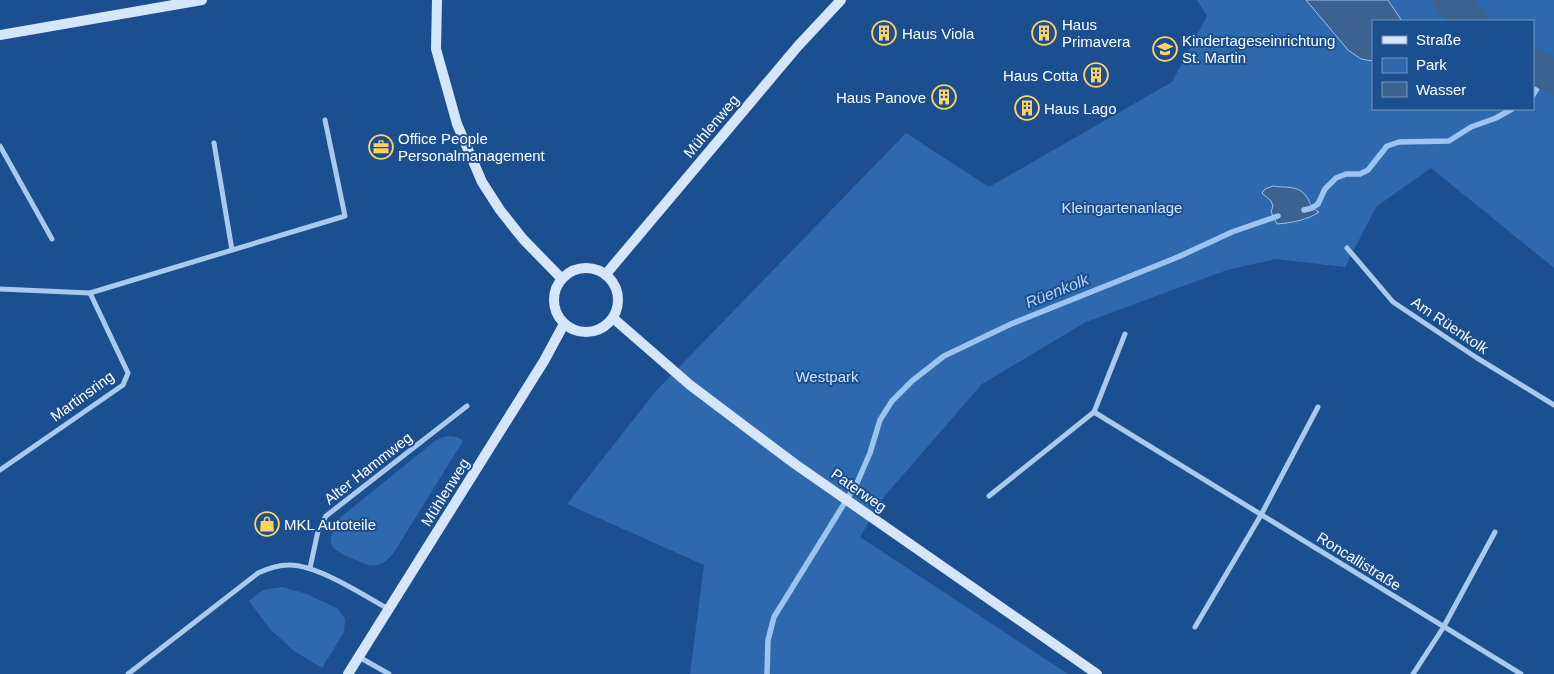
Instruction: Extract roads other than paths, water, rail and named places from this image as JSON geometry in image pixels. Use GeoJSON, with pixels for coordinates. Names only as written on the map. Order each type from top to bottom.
{"type":"FeatureCollection","features":[{"type":"Feature","properties":{"kind":"main road"},"geometry":{"type":"LineString","coordinates":[[0,35],[202,0]]}},
{"type":"Feature","properties":{"kind":"main road"},"geometry":{"type":"LineString","coordinates":[[436,0],[436,49],[457,124],[482,182],[523,240],[561,278]]}},
{"type":"Feature","properties":{"kind":"main road","name":"Mühlenweg"},"geometry":{"type":"LineString","coordinates":[[606,274],[798,46],[841,0]]}},
{"type":"Feature","properties":{"kind":"main road"},"geometry":{"type":"LineString","coordinates":[[586,267],[595,268],[606,274],[616,288],[618,298],[613,318],[605,326],[595,331],[573,330],[564,324],[557,316],[553,296],[561,278],[568,272],[586,267]]}},
{"type":"Feature","properties":{"kind":"main road","name":"Paterweg"},"geometry":{"type":"LineString","coordinates":[[613,318],[690,385],[870,516],[1097,674]]}},
{"type":"Feature","properties":{"kind":"main road","name":"Mühlenweg"},"geometry":{"type":"LineString","coordinates":[[348,674],[544,361],[564,324]]}},
{"type":"Feature","properties":{"kind":"street"},"geometry":{"type":"LineString","coordinates":[[0,289],[90,293],[344,216],[325,120]]}},
{"type":"Feature","properties":{"kind":"street"},"geometry":{"type":"LineString","coordinates":[[214,143],[232,250]]}},
{"type":"Feature","properties":{"kind":"street"},"geometry":{"type":"LineString","coordinates":[[0,146],[52,239]]}},
{"type":"Feature","properties":{"kind":"street","name":"Am Rüenkolk"},"geometry":{"type":"LineString","coordinates":[[1347,248],[1393,302],[1477,358],[1554,405]]}},
{"type":"Feature","properties":{"kind":"street","name":"Martinsring"},"geometry":{"type":"LineString","coordinates":[[0,470],[123,385],[128,373],[90,293]]}},
{"type":"Feature","properties":{"kind":"street"},"geometry":{"type":"LineString","coordinates":[[989,496],[1094,412],[1125,334]]}},
{"type":"Feature","properties":{"kind":"street","name":"Alter Hammweg"},"geometry":{"type":"LineString","coordinates":[[310,568],[318,531],[326,516],[467,406]]}},
{"type":"Feature","properties":{"kind":"street"},"geometry":{"type":"LineString","coordinates":[[1195,627],[1261,515],[1318,407]]}},
{"type":"Feature","properties":{"kind":"street","name":"Roncallistraße"},"geometry":{"type":"LineString","coordinates":[[1094,412],[1520,674]]}},
{"type":"Feature","properties":{"kind":"street"},"geometry":{"type":"LineString","coordinates":[[1413,674],[1443,628],[1495,532]]}},
{"type":"Feature","properties":{"kind":"street"},"geometry":{"type":"LineString","coordinates":[[128,674],[258,573],[272,567],[289,564],[310,568],[357,591],[389,610]]}},
{"type":"Feature","properties":{"kind":"street"},"geometry":{"type":"LineString","coordinates":[[359,657],[389,674]]}},
{"type":"Feature","properties":{"kind":"water"},"geometry":{"type":"Polygon","coordinates":[[[1306,0],[1388,0],[1401,20],[1372,20],[1372,61],[1361,59],[1348,50],[1306,0]]]}},
{"type":"Feature","properties":{"kind":"water"},"geometry":{"type":"Polygon","coordinates":[[[1273,186],[1291,188],[1303,192],[1312,207],[1319,212],[1304,219],[1277,224],[1271,212],[1273,206],[1271,201],[1262,193],[1265,189],[1273,186]]]}},
{"type":"Feature","properties":{"kind":"waterway"},"geometry":{"type":"LineString","coordinates":[[1450,0],[1470,20]]}},
{"type":"Feature","properties":{"kind":"waterway","name":"Rüenkolk"},"geometry":{"type":"LineString","coordinates":[[1534,66],[1554,78]]}},
{"type":"Feature","properties":{"kind":"waterway","name":"Rüenkolk"},"geometry":{"type":"LineString","coordinates":[[1534,93],[1546,74]]}},
{"type":"Feature","properties":{"kind":"waterway","name":"Rüenkolk"},"geometry":{"type":"LineString","coordinates":[[1304,210],[1318,204],[1325,189],[1336,178],[1346,174],[1360,174],[1368,170],[1387,146],[1399,142],[1449,141],[1471,127],[1496,118],[1510,110]]}},
{"type":"Feature","properties":{"kind":"waterway","name":"Rüenkolk"},"geometry":{"type":"LineString","coordinates":[[767,674],[768,640],[774,617],[857,483],[870,453],[880,420],[892,401],[912,381],[944,356],[1011,324],[1178,257],[1232,232],[1278,216]]}},
{"type":"Feature","properties":{"kind":"place","name":"Haus Viola"},"geometry":{"type":"Point","coordinates":[884,33]}},
{"type":"Feature","properties":{"kind":"place","name":"Haus Primavera"},"geometry":{"type":"Point","coordinates":[1044,33]}},
{"type":"Feature","properties":{"kind":"place","name":"Kindertageseinrichtung St. Martin"},"geometry":{"type":"Point","coordinates":[1165,49]}},
{"type":"Feature","properties":{"kind":"place","name":"Haus Cotta"},"geometry":{"type":"Point","coordinates":[1096,75]}},
{"type":"Feature","properties":{"kind":"place","name":"Haus Panove"},"geometry":{"type":"Point","coordinates":[944,97]}},
{"type":"Feature","properties":{"kind":"place","name":"Haus Lago"},"geometry":{"type":"Point","coordinates":[1027,108]}},
{"type":"Feature","properties":{"kind":"place","name":"Office People Personalmanagement"},"geometry":{"type":"Point","coordinates":[381,147]}},
{"type":"Feature","properties":{"kind":"place","name":"MKL Autoteile"},"geometry":{"type":"Point","coordinates":[267,524]}},
{"type":"Feature","properties":{"kind":"park label","name":"Kleingartenanlage"},"geometry":{"type":"Point","coordinates":[1122,207]}},
{"type":"Feature","properties":{"kind":"park label","name":"Westpark"},"geometry":{"type":"Point","coordinates":[827,376]}}]}
